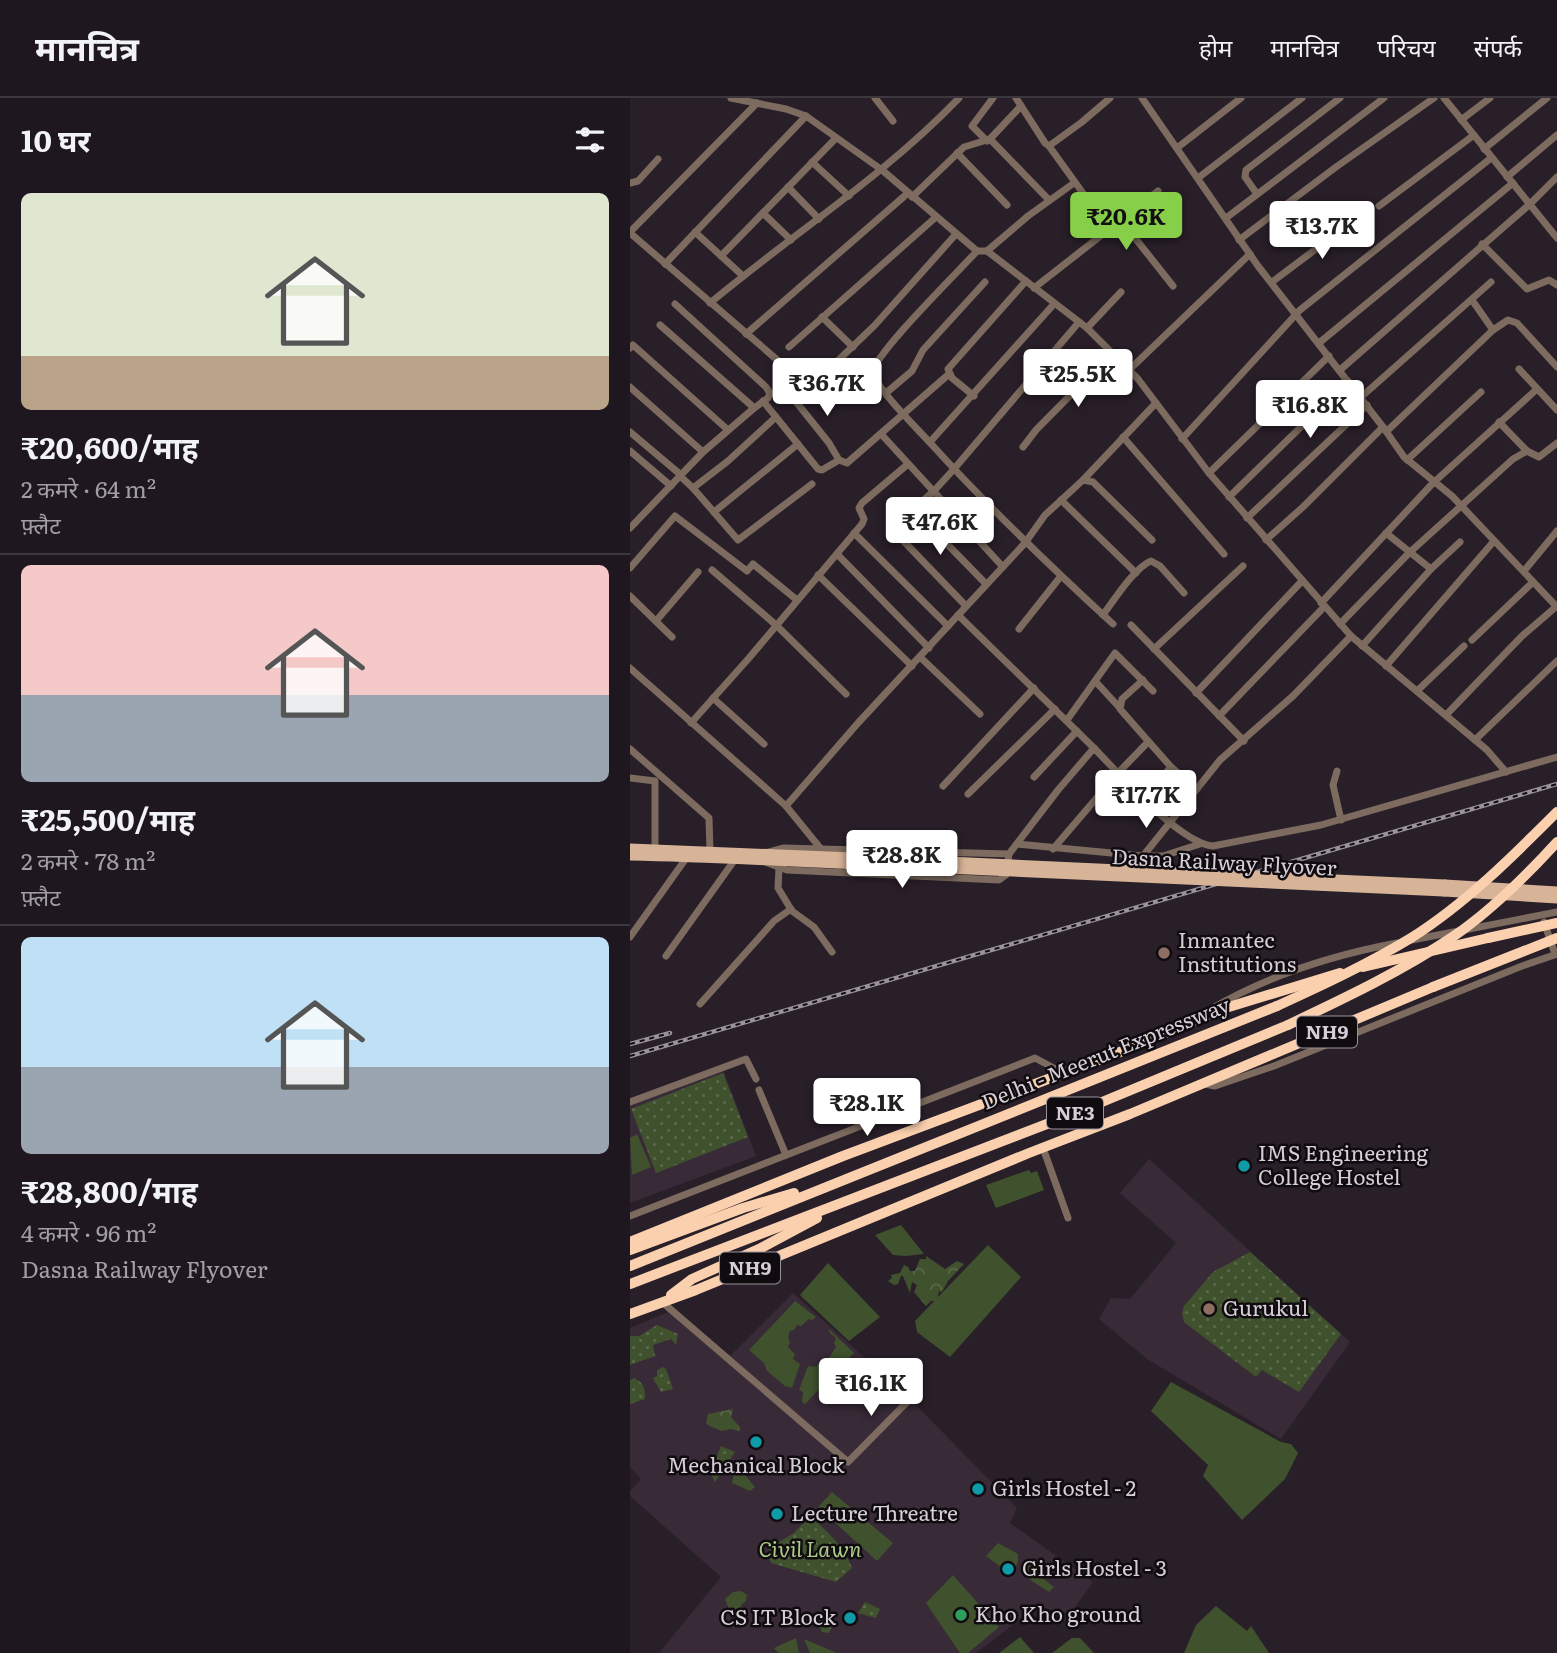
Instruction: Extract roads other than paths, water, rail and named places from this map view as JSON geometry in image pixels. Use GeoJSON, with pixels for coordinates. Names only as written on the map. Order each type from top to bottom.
{"type":"FeatureCollection","features":[{"type":"Feature","properties":{"kind":"highway","name":"Delhi - Meerut Expressway"},"geometry":{"type":"LineString","coordinates":[[630,1266],[1277,1006],[1367,962],[1412,937],[1442,916],[1490,876],[1557,812]]}},
{"type":"Feature","properties":{"kind":"highway","name":"Delhi - Meerut Expressway"},"geometry":{"type":"LineString","coordinates":[[630,1284],[1073,1114],[1288,1025],[1378,981],[1455,936],[1496,902],[1557,842]]}},
{"type":"Feature","properties":{"kind":"highway","name":"NH9"},"geometry":{"type":"LineString","coordinates":[[630,1242],[843,1156],[1128,1049],[1219,1010],[1300,984],[1412,954],[1557,923]]}},
{"type":"Feature","properties":{"kind":"highway","name":"NH9"},"geometry":{"type":"LineString","coordinates":[[630,1314],[1557,938]]}},
{"type":"Feature","properties":{"kind":"highway"},"geometry":{"type":"LineString","coordinates":[[630,1250],[743,1208],[854,1175]]}},
{"type":"Feature","properties":{"kind":"highway"},"geometry":{"type":"LineString","coordinates":[[662,1302],[692,1279],[761,1248],[860,1195]]}},
{"type":"Feature","properties":{"kind":"main road"},"geometry":{"type":"LineString","coordinates":[[632,856],[655,849],[764,857]]}},
{"type":"Feature","properties":{"kind":"main road"},"geometry":{"type":"LineString","coordinates":[[632,856],[764,857]]}},
{"type":"Feature","properties":{"kind":"main road","name":"Dasna Railway Flyover"},"geometry":{"type":"LineString","coordinates":[[764,857],[1557,899]]}},
{"type":"Feature","properties":{"kind":"main road","name":"Dasna Railway Flyover"},"geometry":{"type":"LineString","coordinates":[[795,859],[1078,865],[1557,891]]}},
{"type":"Feature","properties":{"kind":"street"},"geometry":{"type":"LineString","coordinates":[[731,98],[806,116],[882,170],[977,251],[986,251],[1087,328],[1129,370],[1229,497],[1351,636],[1475,740],[1506,772]]}},
{"type":"Feature","properties":{"kind":"street"},"geometry":{"type":"LineString","coordinates":[[875,98],[893,121]]}},
{"type":"Feature","properties":{"kind":"street"},"geometry":{"type":"LineString","coordinates":[[710,303],[882,170],[922,136],[959,98]]}},
{"type":"Feature","properties":{"kind":"street"},"geometry":{"type":"LineString","coordinates":[[993,98],[972,126],[1049,200]]}},
{"type":"Feature","properties":{"kind":"street"},"geometry":{"type":"LineString","coordinates":[[1016,98],[1045,143],[1108,228]]}},
{"type":"Feature","properties":{"kind":"street"},"geometry":{"type":"LineString","coordinates":[[1049,146],[1110,98]]}},
{"type":"Feature","properties":{"kind":"street"},"geometry":{"type":"LineString","coordinates":[[1142,98],[1239,240],[1407,460],[1460,505],[1557,606],[1522,636],[1446,715]]}},
{"type":"Feature","properties":{"kind":"street"},"geometry":{"type":"LineString","coordinates":[[1177,148],[1241,98]]}},
{"type":"Feature","properties":{"kind":"street"},"geometry":{"type":"LineString","coordinates":[[1198,178],[1301,98]]}},
{"type":"Feature","properties":{"kind":"street"},"geometry":{"type":"LineString","coordinates":[[1257,194],[1245,177],[1246,170],[1340,98]]}},
{"type":"Feature","properties":{"kind":"street"},"geometry":{"type":"LineString","coordinates":[[1226,218],[1384,98]]}},
{"type":"Feature","properties":{"kind":"street"},"geometry":{"type":"LineString","coordinates":[[1239,240],[1434,98]]}},
{"type":"Feature","properties":{"kind":"street"},"geometry":{"type":"LineString","coordinates":[[1444,98],[1491,158],[1554,229],[1557,238]]}},
{"type":"Feature","properties":{"kind":"street"},"geometry":{"type":"LineString","coordinates":[[1461,120],[1490,98]]}},
{"type":"Feature","properties":{"kind":"street"},"geometry":{"type":"LineString","coordinates":[[1484,149],[1547,98]]}},
{"type":"Feature","properties":{"kind":"street"},"geometry":{"type":"LineString","coordinates":[[757,103],[630,233],[782,365]]}},
{"type":"Feature","properties":{"kind":"street"},"geometry":{"type":"LineString","coordinates":[[746,334],[957,153],[972,142],[989,140],[1021,106]]}},
{"type":"Feature","properties":{"kind":"street"},"geometry":{"type":"LineString","coordinates":[[665,264],[806,116]]}},
{"type":"Feature","properties":{"kind":"street"},"geometry":{"type":"LineString","coordinates":[[1379,205],[1474,135]]}},
{"type":"Feature","properties":{"kind":"street"},"geometry":{"type":"LineString","coordinates":[[1319,343],[1510,180],[1557,135]]}},
{"type":"Feature","properties":{"kind":"street"},"geometry":{"type":"LineString","coordinates":[[721,256],[836,138]]}},
{"type":"Feature","properties":{"kind":"street"},"geometry":{"type":"LineString","coordinates":[[957,153],[1007,205]]}},
{"type":"Feature","properties":{"kind":"street"},"geometry":{"type":"LineString","coordinates":[[1182,439],[1296,314],[1491,158]]}},
{"type":"Feature","properties":{"kind":"street"},"geometry":{"type":"LineString","coordinates":[[630,183],[638,181],[658,159]]}},
{"type":"Feature","properties":{"kind":"street"},"geometry":{"type":"LineString","coordinates":[[812,162],[849,196]]}},
{"type":"Feature","properties":{"kind":"street"},"geometry":{"type":"LineString","coordinates":[[1340,370],[1530,204],[1557,177]]}},
{"type":"Feature","properties":{"kind":"street"},"geometry":{"type":"LineString","coordinates":[[986,251],[1074,183]]}},
{"type":"Feature","properties":{"kind":"street"},"geometry":{"type":"LineString","coordinates":[[788,187],[819,219]]}},
{"type":"Feature","properties":{"kind":"street"},"geometry":{"type":"LineString","coordinates":[[1034,288],[1158,191]]}},
{"type":"Feature","properties":{"kind":"street"},"geometry":{"type":"LineString","coordinates":[[763,213],[791,240]]}},
{"type":"Feature","properties":{"kind":"street"},"geometry":{"type":"LineString","coordinates":[[789,347],[936,217]]}},
{"type":"Feature","properties":{"kind":"street"},"geometry":{"type":"LineString","coordinates":[[1120,219],[1173,286]]}},
{"type":"Feature","properties":{"kind":"street"},"geometry":{"type":"LineString","coordinates":[[1272,282],[1356,219]]}},
{"type":"Feature","properties":{"kind":"street"},"geometry":{"type":"LineString","coordinates":[[695,232],[743,276]]}},
{"type":"Feature","properties":{"kind":"street"},"geometry":{"type":"LineString","coordinates":[[823,375],[875,325],[956,234]]}},
{"type":"Feature","properties":{"kind":"street"},"geometry":{"type":"LineString","coordinates":[[1482,244],[1527,289],[1549,281],[1557,285]]}},
{"type":"Feature","properties":{"kind":"street"},"geometry":{"type":"LineString","coordinates":[[977,251],[886,349],[872,373],[904,414],[1025,543],[1113,624]]}},
{"type":"Feature","properties":{"kind":"street"},"geometry":{"type":"LineString","coordinates":[[1129,370],[1250,254]]}},
{"type":"Feature","properties":{"kind":"street"},"geometry":{"type":"LineString","coordinates":[[789,393],[829,443],[839,460],[847,463],[949,374],[952,363],[1026,281]]}},
{"type":"Feature","properties":{"kind":"street"},"geometry":{"type":"LineString","coordinates":[[886,393],[912,371],[923,350],[985,282]]}},
{"type":"Feature","properties":{"kind":"street"},"geometry":{"type":"LineString","coordinates":[[1360,398],[1491,282]]}},
{"type":"Feature","properties":{"kind":"street"},"geometry":{"type":"LineString","coordinates":[[1087,328],[1121,292]]}},
{"type":"Feature","properties":{"kind":"street"},"geometry":{"type":"LineString","coordinates":[[1472,300],[1493,330]]}},
{"type":"Feature","properties":{"kind":"street"},"geometry":{"type":"LineString","coordinates":[[631,525],[703,452],[768,398],[770,393],[675,304]]}},
{"type":"Feature","properties":{"kind":"street"},"geometry":{"type":"LineString","coordinates":[[930,442],[1054,304]]}},
{"type":"Feature","properties":{"kind":"street"},"geometry":{"type":"LineString","coordinates":[[822,317],[853,347]]}},
{"type":"Feature","properties":{"kind":"street"},"geometry":{"type":"LineString","coordinates":[[1266,540],[1493,330],[1508,320],[1517,323],[1557,367]]}},
{"type":"Feature","properties":{"kind":"street"},"geometry":{"type":"LineString","coordinates":[[966,606],[891,528],[914,510],[954,469],[1079,322]]}},
{"type":"Feature","properties":{"kind":"street"},"geometry":{"type":"LineString","coordinates":[[660,325],[752,406],[752,409]]}},
{"type":"Feature","properties":{"kind":"street"},"geometry":{"type":"LineString","coordinates":[[630,348],[633,345],[728,430]]}},
{"type":"Feature","properties":{"kind":"street"},"geometry":{"type":"LineString","coordinates":[[1023,447],[1036,430],[1112,353]]}},
{"type":"Feature","properties":{"kind":"street"},"geometry":{"type":"LineString","coordinates":[[1209,473],[1329,356]]}},
{"type":"Feature","properties":{"kind":"street"},"geometry":{"type":"LineString","coordinates":[[1519,369],[1557,410]]}},
{"type":"Feature","properties":{"kind":"street"},"geometry":{"type":"LineString","coordinates":[[949,374],[974,396]]}},
{"type":"Feature","properties":{"kind":"street"},"geometry":{"type":"LineString","coordinates":[[1229,497],[1348,381]]}},
{"type":"Feature","properties":{"kind":"street"},"geometry":{"type":"LineString","coordinates":[[630,387],[703,452]]}},
{"type":"Feature","properties":{"kind":"street"},"geometry":{"type":"LineString","coordinates":[[1219,716],[1433,483],[1536,389]]}},
{"type":"Feature","properties":{"kind":"street"},"geometry":{"type":"LineString","coordinates":[[1407,460],[1481,392]]}},
{"type":"Feature","properties":{"kind":"street"},"geometry":{"type":"LineString","coordinates":[[763,401],[819,470],[839,460]]}},
{"type":"Feature","properties":{"kind":"street"},"geometry":{"type":"LineString","coordinates":[[786,806],[1025,543],[1045,515],[1083,480],[1156,403]]}},
{"type":"Feature","properties":{"kind":"street"},"geometry":{"type":"LineString","coordinates":[[1247,518],[1367,405]]}},
{"type":"Feature","properties":{"kind":"street"},"geometry":{"type":"LineString","coordinates":[[693,488],[728,461],[776,417]]}},
{"type":"Feature","properties":{"kind":"street"},"geometry":{"type":"LineString","coordinates":[[1499,422],[1527,452],[1539,457],[1557,443]]}},
{"type":"Feature","properties":{"kind":"street"},"geometry":{"type":"LineString","coordinates":[[630,432],[681,475],[738,540],[813,484]]}},
{"type":"Feature","properties":{"kind":"street"},"geometry":{"type":"LineString","coordinates":[[882,435],[1003,567]]}},
{"type":"Feature","properties":{"kind":"street"},"geometry":{"type":"LineString","coordinates":[[1124,437],[1224,554]]}},
{"type":"Feature","properties":{"kind":"street"},"geometry":{"type":"LineString","coordinates":[[714,512],[798,444]]}},
{"type":"Feature","properties":{"kind":"street"},"geometry":{"type":"LineString","coordinates":[[630,451],[671,486]]}},
{"type":"Feature","properties":{"kind":"street"},"geometry":{"type":"LineString","coordinates":[[1340,624],[1460,505],[1513,460],[1527,452]]}},
{"type":"Feature","properties":{"kind":"street"},"geometry":{"type":"LineString","coordinates":[[691,723],[864,521],[859,508],[862,503],[908,464]]}},
{"type":"Feature","properties":{"kind":"street"},"geometry":{"type":"LineString","coordinates":[[1083,480],[1093,482],[1152,540]]}},
{"type":"Feature","properties":{"kind":"street"},"geometry":{"type":"LineString","coordinates":[[1060,500],[1136,573]]}},
{"type":"Feature","properties":{"kind":"street"},"geometry":{"type":"LineString","coordinates":[[914,510],[986,584]]}},
{"type":"Feature","properties":{"kind":"street"},"geometry":{"type":"LineString","coordinates":[[630,568],[675,516],[747,571],[753,564],[797,600]]}},
{"type":"Feature","properties":{"kind":"street"},"geometry":{"type":"LineString","coordinates":[[854,533],[948,626]]}},
{"type":"Feature","properties":{"kind":"street"},"geometry":{"type":"LineString","coordinates":[[1386,533],[1431,569]]}},
{"type":"Feature","properties":{"kind":"street"},"geometry":{"type":"LineString","coordinates":[[1524,571],[1555,537]]}},
{"type":"Feature","properties":{"kind":"street"},"geometry":{"type":"LineString","coordinates":[[1386,666],[1494,541]]}},
{"type":"Feature","properties":{"kind":"street"},"geometry":{"type":"LineString","coordinates":[[1363,646],[1431,569],[1460,542]]}},
{"type":"Feature","properties":{"kind":"street"},"geometry":{"type":"LineString","coordinates":[[836,554],[929,648]]}},
{"type":"Feature","properties":{"kind":"street"},"geometry":{"type":"LineString","coordinates":[[1103,614],[1136,573],[1151,561],[1160,566],[1184,593]]}},
{"type":"Feature","properties":{"kind":"street"},"geometry":{"type":"LineString","coordinates":[[1154,649],[1243,566]]}},
{"type":"Feature","properties":{"kind":"street"},"geometry":{"type":"LineString","coordinates":[[712,570],[776,625],[846,694]]}},
{"type":"Feature","properties":{"kind":"street"},"geometry":{"type":"LineString","coordinates":[[656,621],[698,572]]}},
{"type":"Feature","properties":{"kind":"street"},"geometry":{"type":"LineString","coordinates":[[818,575],[912,666]]}},
{"type":"Feature","properties":{"kind":"street"},"geometry":{"type":"LineString","coordinates":[[1018,629],[1061,576]]}},
{"type":"Feature","properties":{"kind":"street"},"geometry":{"type":"LineString","coordinates":[[1196,693],[1302,581]]}},
{"type":"Feature","properties":{"kind":"street"},"geometry":{"type":"LineString","coordinates":[[1472,640],[1533,582]]}},
{"type":"Feature","properties":{"kind":"street"},"geometry":{"type":"LineString","coordinates":[[630,596],[673,637]]}},
{"type":"Feature","properties":{"kind":"street"},"geometry":{"type":"LineString","coordinates":[[958,615],[1143,798],[1200,844]]}},
{"type":"Feature","properties":{"kind":"street"},"geometry":{"type":"LineString","coordinates":[[1131,625],[1244,741]]}},
{"type":"Feature","properties":{"kind":"street"},"geometry":{"type":"LineString","coordinates":[[1143,856],[1220,760],[1293,696],[1351,636]]}},
{"type":"Feature","properties":{"kind":"street"},"geometry":{"type":"LineString","coordinates":[[1418,691],[1464,646]]}},
{"type":"Feature","properties":{"kind":"street"},"geometry":{"type":"LineString","coordinates":[[1067,720],[1115,653],[1153,691]]}},
{"type":"Feature","properties":{"kind":"street"},"geometry":{"type":"LineString","coordinates":[[920,657],[980,714]]}},
{"type":"Feature","properties":{"kind":"street"},"geometry":{"type":"LineString","coordinates":[[1475,740],[1557,661]]}},
{"type":"Feature","properties":{"kind":"street"},"geometry":{"type":"LineString","coordinates":[[630,668],[786,806],[821,849]]}},
{"type":"Feature","properties":{"kind":"street"},"geometry":{"type":"LineString","coordinates":[[1119,707],[1122,699],[1143,680]]}},
{"type":"Feature","properties":{"kind":"street"},"geometry":{"type":"LineString","coordinates":[[1095,681],[1171,767],[1197,789]]}},
{"type":"Feature","properties":{"kind":"street"},"geometry":{"type":"LineString","coordinates":[[943,786],[1034,688]]}},
{"type":"Feature","properties":{"kind":"street"},"geometry":{"type":"LineString","coordinates":[[713,698],[764,744]]}},
{"type":"Feature","properties":{"kind":"street"},"geometry":{"type":"LineString","coordinates":[[968,794],[1055,709]]}},
{"type":"Feature","properties":{"kind":"street"},"geometry":{"type":"LineString","coordinates":[[1034,777],[1077,731]]}},
{"type":"Feature","properties":{"kind":"street"},"geometry":{"type":"LineString","coordinates":[[1053,849],[1148,742]]}},
{"type":"Feature","properties":{"kind":"street"},"geometry":{"type":"LineString","coordinates":[[1009,854],[784,848],[764,857],[779,868],[809,872],[999,880],[1006,875],[1009,854],[1094,748]]}},
{"type":"Feature","properties":{"kind":"street"},"geometry":{"type":"LineString","coordinates":[[630,749],[709,818],[710,851]]}},
{"type":"Feature","properties":{"kind":"street"},"geometry":{"type":"LineString","coordinates":[[1017,844],[1163,856],[1200,844],[1213,846],[1248,841],[1341,820],[1557,757]]}},
{"type":"Feature","properties":{"kind":"street"},"geometry":{"type":"LineString","coordinates":[[1143,798],[1171,767]]}},
{"type":"Feature","properties":{"kind":"street"},"geometry":{"type":"LineString","coordinates":[[1337,771],[1332,785],[1341,820]]}},
{"type":"Feature","properties":{"kind":"street"},"geometry":{"type":"LineString","coordinates":[[630,778],[655,781],[655,849]]}},
{"type":"Feature","properties":{"kind":"street"},"geometry":{"type":"LineString","coordinates":[[630,937],[687,857]]}},
{"type":"Feature","properties":{"kind":"street"},"geometry":{"type":"LineString","coordinates":[[666,956],[736,858]]}},
{"type":"Feature","properties":{"kind":"street"},"geometry":{"type":"LineString","coordinates":[[779,868],[779,888],[791,909],[814,927],[832,952]]}},
{"type":"Feature","properties":{"kind":"street"},"geometry":{"type":"LineString","coordinates":[[699,1004],[774,921],[791,909]]}},
{"type":"Feature","properties":{"kind":"street"},"geometry":{"type":"LineString","coordinates":[[1186,1024],[1238,994],[1337,957],[1557,912]]}},
{"type":"Feature","properties":{"kind":"street"},"geometry":{"type":"LineString","coordinates":[[1203,1083],[1215,1086],[1274,1066],[1556,954],[1541,916]]}},
{"type":"Feature","properties":{"kind":"street"},"geometry":{"type":"LineString","coordinates":[[630,1216],[1035,1058],[1064,1073]]}},
{"type":"Feature","properties":{"kind":"street"},"geometry":{"type":"LineString","coordinates":[[630,1102],[746,1059],[756,1079]]}},
{"type":"Feature","properties":{"kind":"street"},"geometry":{"type":"LineString","coordinates":[[759,1090],[786,1155]]}},
{"type":"Feature","properties":{"kind":"street"},"geometry":{"type":"LineString","coordinates":[[1043,1148],[1068,1218]]}},
{"type":"Feature","properties":{"kind":"street"},"geometry":{"type":"LineString","coordinates":[[662,1302],[848,1462],[915,1394]]}},
{"type":"Feature","properties":{"kind":"railway"},"geometry":{"type":"LineString","coordinates":[[630,1056],[1557,784]]}},
{"type":"Feature","properties":{"kind":"railway"},"geometry":{"type":"LineString","coordinates":[[630,1044],[670,1033]]}},
{"type":"Feature","properties":{"kind":"place","name":"Inmantec Institutions"},"geometry":{"type":"Point","coordinates":[1164,953]}},
{"type":"Feature","properties":{"kind":"place","name":"IMS Engineering College Hostel"},"geometry":{"type":"Point","coordinates":[1244,1166]}},
{"type":"Feature","properties":{"kind":"place","name":"Gurukul"},"geometry":{"type":"Point","coordinates":[1209,1309]}},
{"type":"Feature","properties":{"kind":"place","name":"Mechanical Block"},"geometry":{"type":"Point","coordinates":[756,1442]}},
{"type":"Feature","properties":{"kind":"place","name":"Girls Hostel - 2"},"geometry":{"type":"Point","coordinates":[978,1489]}},
{"type":"Feature","properties":{"kind":"place","name":"Lecture Threatre"},"geometry":{"type":"Point","coordinates":[777,1514]}},
{"type":"Feature","properties":{"kind":"place","name":"Girls Hostel - 3"},"geometry":{"type":"Point","coordinates":[1008,1569]}},
{"type":"Feature","properties":{"kind":"place","name":"Kho Kho ground"},"geometry":{"type":"Point","coordinates":[961,1615]}},
{"type":"Feature","properties":{"kind":"place","name":"CS IT Block"},"geometry":{"type":"Point","coordinates":[850,1618]}},
{"type":"Feature","properties":{"kind":"park label","name":"Civil Lawn"},"geometry":{"type":"Point","coordinates":[810,1550]}}]}
